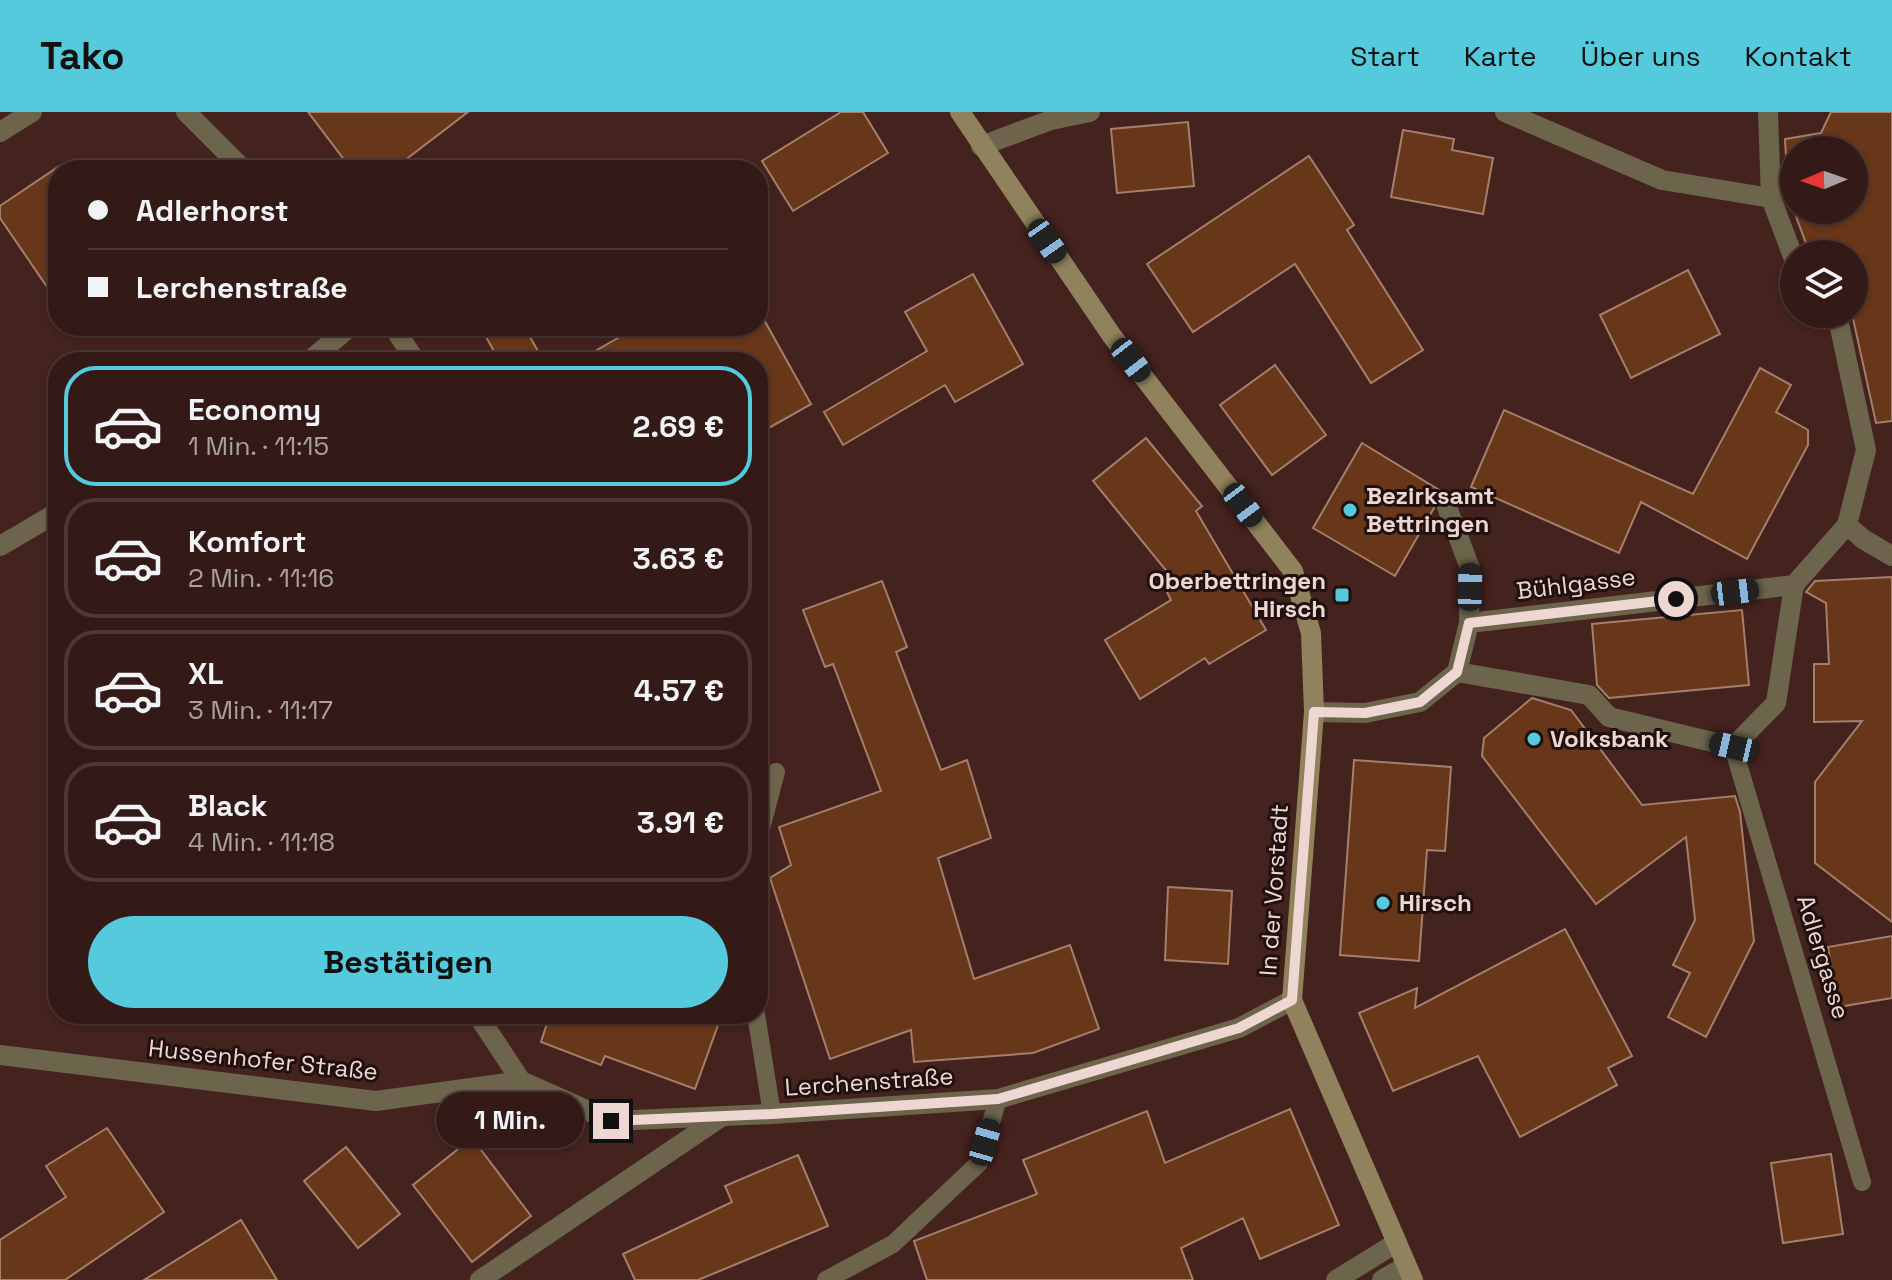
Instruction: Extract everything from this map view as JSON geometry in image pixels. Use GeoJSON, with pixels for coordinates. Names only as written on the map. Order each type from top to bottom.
{"type":"FeatureCollection","features":[{"type":"Feature","properties":{"kind":"street"},"geometry":{"type":"LineString","coordinates":[[0,132],[32,112]]}},
{"type":"Feature","properties":{"kind":"street"},"geometry":{"type":"LineString","coordinates":[[186,112],[234,160]]}},
{"type":"Feature","properties":{"kind":"street","name":"In der Vorstadt"},"geometry":{"type":"LineString","coordinates":[[960,112],[1112,336],[1293,571],[1311,633],[1314,712],[1292,1000],[1410,1273],[1382,1280]]}},
{"type":"Feature","properties":{"kind":"street"},"geometry":{"type":"LineString","coordinates":[[981,146],[1051,120],[1090,112]]}},
{"type":"Feature","properties":{"kind":"street"},"geometry":{"type":"LineString","coordinates":[[1505,112],[1662,180],[1771,198]]}},
{"type":"Feature","properties":{"kind":"street"},"geometry":{"type":"LineString","coordinates":[[1768,112],[1771,198],[1787,240]]}},
{"type":"Feature","properties":{"kind":"street"},"geometry":{"type":"LineString","coordinates":[[1457,672],[1589,695],[1609,717],[1733,747],[1776,703],[1794,585],[1847,525],[1866,450],[1840,328]]}},
{"type":"Feature","properties":{"kind":"street"},"geometry":{"type":"LineString","coordinates":[[320,352],[339,336]]}},
{"type":"Feature","properties":{"kind":"street"},"geometry":{"type":"LineString","coordinates":[[1314,712],[1365,713],[1420,702],[1457,672],[1469,623],[1470,568],[1447,507]]}},
{"type":"Feature","properties":{"kind":"street"},"geometry":{"type":"LineString","coordinates":[[0,546],[48,518]]}},
{"type":"Feature","properties":{"kind":"street"},"geometry":{"type":"LineString","coordinates":[[1847,525],[1863,539],[1892,556]]}},
{"type":"Feature","properties":{"kind":"street","name":"Bühlgasse"},"geometry":{"type":"LineString","coordinates":[[1469,623],[1794,585]]}},
{"type":"Feature","properties":{"kind":"street","name":"Lerchenstraße"},"geometry":{"type":"LineString","coordinates":[[521,1081],[611,1121],[998,1099],[1239,1028],[1292,1000]]}},
{"type":"Feature","properties":{"kind":"street"},"geometry":{"type":"LineString","coordinates":[[484,1024],[521,1081]]}},
{"type":"Feature","properties":{"kind":"street","name":"Hussenhofer Straße"},"geometry":{"type":"LineString","coordinates":[[0,1055],[376,1101],[521,1081]]}},
{"type":"Feature","properties":{"kind":"street"},"geometry":{"type":"LineString","coordinates":[[480,1280],[721,1117]]}},
{"type":"Feature","properties":{"kind":"street"},"geometry":{"type":"LineString","coordinates":[[1336,1280],[1396,1243]]}},
{"type":"Feature","properties":{"kind":"lane","name":"Adlergasse"},"geometry":{"type":"LineString","coordinates":[[1733,747],[1862,1182]]}},
{"type":"Feature","properties":{"kind":"lane"},"geometry":{"type":"LineString","coordinates":[[768,802],[776,772]]}},
{"type":"Feature","properties":{"kind":"lane"},"geometry":{"type":"LineString","coordinates":[[758,1024],[772,1114]]}},
{"type":"Feature","properties":{"kind":"lane"},"geometry":{"type":"LineString","coordinates":[[826,1280],[893,1244],[979,1163],[998,1099]]}},
{"type":"Feature","properties":{"kind":"building"},"geometry":{"type":"Polygon","coordinates":[[[308,112],[468,112],[405,160],[344,160],[308,112]]]}},
{"type":"Feature","properties":{"kind":"building"},"geometry":{"type":"Polygon","coordinates":[[[841,112],[863,112],[888,153],[793,211],[768,171],[768,160],[764,160],[841,112]]]}},
{"type":"Feature","properties":{"kind":"building"},"geometry":{"type":"Polygon","coordinates":[[[1831,112],[1892,112],[1892,421],[1876,423],[1855,328],[1868,328],[1868,240],[1805,240],[1799,224],[1868,224],[1868,136],[1803,136],[1821,133],[1831,112]]]}},
{"type":"Feature","properties":{"kind":"building"},"geometry":{"type":"Polygon","coordinates":[[[1188,122],[1194,186],[1117,193],[1111,129],[1188,122]]]}},
{"type":"Feature","properties":{"kind":"building"},"geometry":{"type":"Polygon","coordinates":[[[1403,130],[1454,139],[1452,150],[1493,158],[1483,214],[1391,197],[1403,130]]]}},
{"type":"Feature","properties":{"kind":"building"},"geometry":{"type":"Polygon","coordinates":[[[1309,156],[1354,225],[1347,230],[1423,350],[1371,383],[1295,264],[1193,332],[1147,264],[1309,156]]]}},
{"type":"Feature","properties":{"kind":"building"},"geometry":{"type":"Polygon","coordinates":[[[48,174],[48,288],[0,218],[0,206],[48,174]]]}},
{"type":"Feature","properties":{"kind":"building"},"geometry":{"type":"Polygon","coordinates":[[[1688,270],[1720,334],[1631,378],[1600,315],[1688,270]]]}},
{"type":"Feature","properties":{"kind":"building"},"geometry":{"type":"Polygon","coordinates":[[[973,274],[1023,364],[955,402],[945,385],[843,445],[824,412],[927,351],[905,312],[973,274]]]}},
{"type":"Feature","properties":{"kind":"building"},"geometry":{"type":"Polygon","coordinates":[[[768,327],[811,404],[768,428],[768,352],[594,352],[622,336],[768,336],[768,327]]]}},
{"type":"Feature","properties":{"kind":"building"},"geometry":{"type":"Polygon","coordinates":[[[486,336],[530,336],[538,352],[494,352],[486,336]]]}},
{"type":"Feature","properties":{"kind":"building"},"geometry":{"type":"Polygon","coordinates":[[[1275,365],[1326,435],[1272,475],[1220,405],[1275,365]]]}},
{"type":"Feature","properties":{"kind":"building"},"geometry":{"type":"Polygon","coordinates":[[[1760,368],[1791,385],[1776,412],[1808,430],[1808,445],[1747,559],[1641,502],[1619,553],[1471,487],[1504,410],[1693,494],[1760,368]]]}},
{"type":"Feature","properties":{"kind":"building"},"geometry":{"type":"Polygon","coordinates":[[[1146,438],[1202,506],[1196,511],[1266,630],[1209,664],[1205,658],[1140,699],[1105,640],[1171,600],[1167,592],[1178,585],[1093,481],[1146,438]]]}},
{"type":"Feature","properties":{"kind":"building"},"geometry":{"type":"Polygon","coordinates":[[[1362,443],[1444,493],[1437,499],[1395,576],[1313,528],[1362,443]]]}},
{"type":"Feature","properties":{"kind":"building"},"geometry":{"type":"Polygon","coordinates":[[[1892,577],[1892,922],[1815,863],[1815,782],[1862,721],[1814,722],[1814,664],[1829,664],[1826,603],[1806,592],[1815,581],[1892,577]]]}},
{"type":"Feature","properties":{"kind":"building"},"geometry":{"type":"Polygon","coordinates":[[[882,581],[907,647],[896,652],[941,770],[967,760],[991,838],[938,858],[974,979],[1070,945],[1099,1029],[1033,1053],[914,1062],[911,1030],[830,1059],[770,878],[791,865],[779,827],[881,791],[833,664],[825,667],[803,610],[882,581]]]}},
{"type":"Feature","properties":{"kind":"building"},"geometry":{"type":"Polygon","coordinates":[[[1742,610],[1749,685],[1609,698],[1597,685],[1592,624],[1742,610]]]}},
{"type":"Feature","properties":{"kind":"building"},"geometry":{"type":"Polygon","coordinates":[[[1532,698],[1571,710],[1642,805],[1735,796],[1740,812],[1754,941],[1706,1037],[1668,1017],[1690,973],[1673,965],[1695,920],[1686,837],[1596,904],[1482,756],[1484,738],[1532,698]]]}},
{"type":"Feature","properties":{"kind":"building","name":"Hirsch"},"geometry":{"type":"Polygon","coordinates":[[[1354,760],[1451,767],[1445,851],[1427,850],[1419,961],[1340,955],[1354,760]]]}},
{"type":"Feature","properties":{"kind":"building"},"geometry":{"type":"Polygon","coordinates":[[[1168,887],[1232,891],[1228,964],[1165,960],[1168,887]]]}},
{"type":"Feature","properties":{"kind":"building"},"geometry":{"type":"Polygon","coordinates":[[[1565,929],[1632,1056],[1608,1068],[1617,1085],[1520,1137],[1478,1056],[1393,1091],[1359,1013],[1417,988],[1415,1008],[1565,929]]]}},
{"type":"Feature","properties":{"kind":"building"},"geometry":{"type":"Polygon","coordinates":[[[1892,936],[1892,998],[1838,1007],[1828,947],[1892,936]]]}},
{"type":"Feature","properties":{"kind":"building"},"geometry":{"type":"Polygon","coordinates":[[[547,1024],[718,1024],[695,1089],[605,1056],[601,1065],[541,1042],[547,1024]]]}},
{"type":"Feature","properties":{"kind":"building"},"geometry":{"type":"Polygon","coordinates":[[[1290,1109],[1339,1225],[1260,1259],[1243,1218],[1181,1248],[1193,1280],[927,1280],[914,1241],[1037,1194],[1023,1160],[1147,1111],[1165,1163],[1290,1109]]]}},
{"type":"Feature","properties":{"kind":"building"},"geometry":{"type":"Polygon","coordinates":[[[107,1128],[164,1212],[65,1280],[0,1280],[0,1240],[66,1197],[46,1166],[107,1128]]]}},
{"type":"Feature","properties":{"kind":"building"},"geometry":{"type":"Polygon","coordinates":[[[472,1138],[531,1216],[472,1262],[413,1185],[472,1138]]]}},
{"type":"Feature","properties":{"kind":"building"},"geometry":{"type":"Polygon","coordinates":[[[346,1147],[400,1214],[358,1248],[304,1181],[346,1147]]]}},
{"type":"Feature","properties":{"kind":"building"},"geometry":{"type":"Polygon","coordinates":[[[1831,1154],[1843,1234],[1783,1243],[1771,1163],[1831,1154]]]}},
{"type":"Feature","properties":{"kind":"building"},"geometry":{"type":"Polygon","coordinates":[[[798,1155],[828,1226],[698,1280],[635,1280],[623,1254],[732,1202],[725,1186],[798,1155]]]}},
{"type":"Feature","properties":{"kind":"building"},"geometry":{"type":"Polygon","coordinates":[[[241,1220],[277,1280],[144,1280],[241,1220]]]}},
{"type":"Feature","properties":{"kind":"place","name":"Bezirksamt Bettringen"},"geometry":{"type":"Point","coordinates":[1350,510]}},
{"type":"Feature","properties":{"kind":"place","name":"Oberbettringen Hirsch"},"geometry":{"type":"Point","coordinates":[1342,595]}},
{"type":"Feature","properties":{"kind":"place","name":"Volksbank"},"geometry":{"type":"Point","coordinates":[1534,739]}},
{"type":"Feature","properties":{"kind":"place","name":"Hirsch"},"geometry":{"type":"Point","coordinates":[1383,903]}},
{"type":"Feature","properties":{"kind":"route"},"geometry":{"type":"LineString","coordinates":[[611,1121],[998,1099],[1239,1028],[1292,1000],[1314,712],[1365,713],[1420,702],[1457,672],[1469,623],[1676,599]]}}]}
